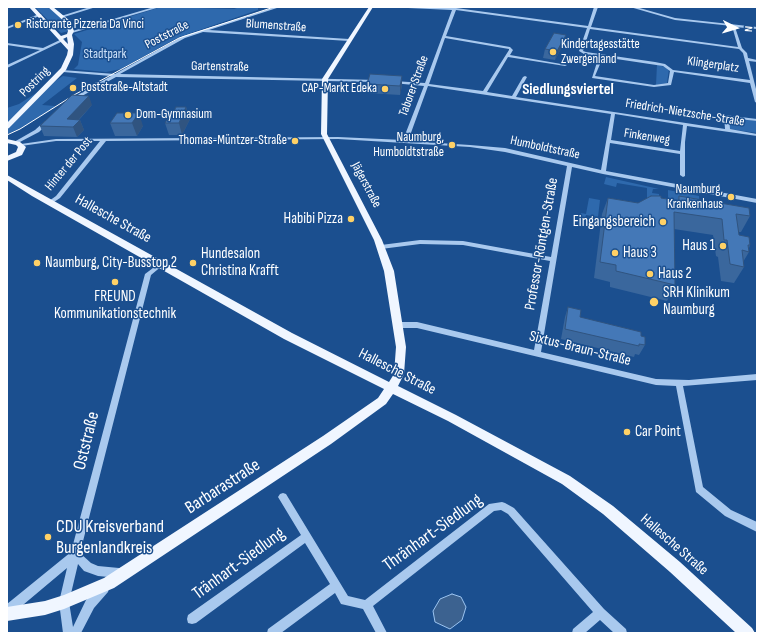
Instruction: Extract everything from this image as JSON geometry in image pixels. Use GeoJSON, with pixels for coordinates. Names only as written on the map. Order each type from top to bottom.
{"type":"FeatureCollection","features":[{"type":"Feature","properties":{"kind":"main road"},"geometry":{"type":"LineString","coordinates":[[31,7],[70,49]]}},
{"type":"Feature","properties":{"kind":"main road"},"geometry":{"type":"LineString","coordinates":[[50,7],[63,16],[68,22],[70,49]]}},
{"type":"Feature","properties":{"kind":"main road"},"geometry":{"type":"LineString","coordinates":[[325,79],[371,7]]}},
{"type":"Feature","properties":{"kind":"main road"},"geometry":{"type":"LineString","coordinates":[[61,38],[70,36]]}},
{"type":"Feature","properties":{"kind":"main road","name":"Postring"},"geometry":{"type":"LineString","coordinates":[[7,127],[63,71],[69,60],[70,49]]}},
{"type":"Feature","properties":{"kind":"main road","name":"Jägerstraße"},"geometry":{"type":"LineString","coordinates":[[325,79],[325,138],[381,247],[389,271],[399,325],[401,347],[400,366],[397,378],[392,387]]}},
{"type":"Feature","properties":{"kind":"main road"},"geometry":{"type":"LineString","coordinates":[[7,141],[18,143],[22,148],[20,152],[7,159]]}},
{"type":"Feature","properties":{"kind":"main road","name":"Hallesche Straße"},"geometry":{"type":"LineString","coordinates":[[7,176],[288,336],[392,387],[544,468],[587,494],[675,567],[747,633]]}},
{"type":"Feature","properties":{"kind":"main road","name":"Barbarastraße"},"geometry":{"type":"LineString","coordinates":[[7,613],[45,608],[108,584],[327,440],[382,401],[392,387]]}},
{"type":"Feature","properties":{"kind":"street"},"geometry":{"type":"LineString","coordinates":[[63,16],[94,7]]}},
{"type":"Feature","properties":{"kind":"street"},"geometry":{"type":"LineString","coordinates":[[70,36],[158,7]]}},
{"type":"Feature","properties":{"kind":"street"},"geometry":{"type":"LineString","coordinates":[[260,7],[270,9]]}},
{"type":"Feature","properties":{"kind":"street","name":"Poststraße"},"geometry":{"type":"LineString","coordinates":[[65,104],[182,38],[202,30],[278,7]]}},
{"type":"Feature","properties":{"kind":"street"},"geometry":{"type":"LineString","coordinates":[[408,7],[455,8],[740,48]]}},
{"type":"Feature","properties":{"kind":"street"},"geometry":{"type":"LineString","coordinates":[[589,27],[596,7]]}},
{"type":"Feature","properties":{"kind":"street"},"geometry":{"type":"LineString","coordinates":[[632,7],[675,19],[757,28]]}},
{"type":"Feature","properties":{"kind":"street","name":"Taborer Straße"},"geometry":{"type":"LineString","coordinates":[[405,142],[455,8]]}},
{"type":"Feature","properties":{"kind":"street"},"geometry":{"type":"LineString","coordinates":[[7,28],[40,15]]}},
{"type":"Feature","properties":{"kind":"street"},"geometry":{"type":"LineString","coordinates":[[733,25],[740,48],[745,53],[752,82],[755,87],[757,102]]}},
{"type":"Feature","properties":{"kind":"street","name":"Klingerplatz"},"geometry":{"type":"LineString","coordinates":[[589,27],[581,51],[601,56],[656,63],[669,67],[672,71],[752,82]]}},
{"type":"Feature","properties":{"kind":"street","name":"Blumenstraße"},"geometry":{"type":"LineString","coordinates":[[202,30],[349,40]]}},
{"type":"Feature","properties":{"kind":"street"},"geometry":{"type":"LineString","coordinates":[[444,37],[508,47],[511,50],[484,93]]}},
{"type":"Feature","properties":{"kind":"street"},"geometry":{"type":"LineString","coordinates":[[7,67],[61,38]]}},
{"type":"Feature","properties":{"kind":"street"},"geometry":{"type":"LineString","coordinates":[[7,44],[42,49]]}},
{"type":"Feature","properties":{"kind":"street"},"geometry":{"type":"LineString","coordinates":[[508,56],[565,65]]}},
{"type":"Feature","properties":{"kind":"street","name":"Klingerplatz"},"geometry":{"type":"LineString","coordinates":[[601,56],[593,77],[654,86],[670,84],[672,71]]}},
{"type":"Feature","properties":{"kind":"street"},"geometry":{"type":"LineString","coordinates":[[747,61],[757,60]]}},
{"type":"Feature","properties":{"kind":"street"},"geometry":{"type":"LineString","coordinates":[[747,61],[757,64]]}},
{"type":"Feature","properties":{"kind":"street","name":"Gartenstraße"},"geometry":{"type":"LineString","coordinates":[[63,71],[115,76],[325,79]]}},
{"type":"Feature","properties":{"kind":"street"},"geometry":{"type":"LineString","coordinates":[[514,97],[526,77]]}},
{"type":"Feature","properties":{"kind":"street","name":"Friedrich-Nietzsche-Straße"},"geometry":{"type":"LineString","coordinates":[[325,79],[426,84],[757,135]]}},
{"type":"Feature","properties":{"kind":"street"},"geometry":{"type":"LineString","coordinates":[[603,172],[613,113]]}},
{"type":"Feature","properties":{"kind":"street"},"geometry":{"type":"LineString","coordinates":[[728,130],[726,116],[757,120]]}},
{"type":"Feature","properties":{"kind":"street"},"geometry":{"type":"LineString","coordinates":[[18,143],[37,131],[49,120]]}},
{"type":"Feature","properties":{"kind":"street","name":"Finkenweg"},"geometry":{"type":"LineString","coordinates":[[683,174],[685,124]]}},
{"type":"Feature","properties":{"kind":"street"},"geometry":{"type":"LineString","coordinates":[[18,143],[49,140],[325,138]]}},
{"type":"Feature","properties":{"kind":"street","name":"Humboldtstraße"},"geometry":{"type":"LineString","coordinates":[[325,138],[487,147],[603,172],[757,202]]}},
{"type":"Feature","properties":{"kind":"street","name":"Hinter der Post"},"geometry":{"type":"LineString","coordinates":[[51,202],[58,197],[104,140]]}},
{"type":"Feature","properties":{"kind":"street","name":"Finkenweg"},"geometry":{"type":"LineString","coordinates":[[608,142],[683,153]]}},
{"type":"Feature","properties":{"kind":"street","name":"Professor-Röntgen-Straße"},"geometry":{"type":"LineString","coordinates":[[537,353],[552,259],[570,164]]}},
{"type":"Feature","properties":{"kind":"street"},"geometry":{"type":"LineString","coordinates":[[381,247],[420,242],[459,243],[552,259]]}},
{"type":"Feature","properties":{"kind":"street","name":"Oststraße"},"geometry":{"type":"LineString","coordinates":[[68,633],[64,602],[75,556],[148,274],[161,264]]}},
{"type":"Feature","properties":{"kind":"street","name":"Sixtus-Braun-Straße"},"geometry":{"type":"LineString","coordinates":[[399,325],[417,325],[656,382],[680,383],[757,377]]}},
{"type":"Feature","properties":{"kind":"street"},"geometry":{"type":"LineString","coordinates":[[680,383],[700,489],[728,513],[757,527]]}},
{"type":"Feature","properties":{"kind":"street"},"geometry":{"type":"LineString","coordinates":[[283,498],[335,587],[345,600],[366,605],[382,633]]}},
{"type":"Feature","properties":{"kind":"street","name":"Thränhart-Siedlung"},"geometry":{"type":"LineString","coordinates":[[366,605],[492,507],[502,506],[511,511],[600,612],[622,633]]}},
{"type":"Feature","properties":{"kind":"street","name":"Tränhart-Siedlung"},"geometry":{"type":"LineString","coordinates":[[192,619],[306,537]]}},
{"type":"Feature","properties":{"kind":"street"},"geometry":{"type":"LineString","coordinates":[[7,613],[75,556],[88,567],[98,572],[117,574],[130,570]]}},
{"type":"Feature","properties":{"kind":"street"},"geometry":{"type":"LineString","coordinates":[[75,633],[90,604],[108,584]]}},
{"type":"Feature","properties":{"kind":"street"},"geometry":{"type":"LineString","coordinates":[[272,633],[335,587]]}},
{"type":"Feature","properties":{"kind":"street"},"geometry":{"type":"LineString","coordinates":[[578,633],[600,612]]}},
{"type":"Feature","properties":{"kind":"green space"},"geometry":{"type":"Polygon","coordinates":[[[35,7],[47,7],[50,9],[65,21],[69,31],[61,33],[35,7]]]}},
{"type":"Feature","properties":{"kind":"green space","name":"Stadtpark"},"geometry":{"type":"Polygon","coordinates":[[[161,7],[234,9],[240,7],[258,8],[258,10],[179,37],[121,69],[106,72],[74,69],[78,65],[82,42],[74,34],[161,7]]]}},
{"type":"Feature","properties":{"kind":"green space"},"geometry":{"type":"Polygon","coordinates":[[[657,64],[669,69],[667,83],[656,85],[657,64]]]}},
{"type":"Feature","properties":{"kind":"green space"},"geometry":{"type":"Polygon","coordinates":[[[63,76],[77,78],[42,105],[55,106],[54,108],[22,128],[7,134],[7,108],[19,104],[63,76]]]}},
{"type":"Feature","properties":{"kind":"green space"},"geometry":{"type":"Polygon","coordinates":[[[728,117],[756,121],[757,133],[729,129],[728,117]]]}},
{"type":"Feature","properties":{"kind":"green space"},"geometry":{"type":"Polygon","coordinates":[[[606,177],[659,189],[653,189],[652,193],[659,194],[659,206],[647,204],[647,188],[617,183],[616,187],[604,184],[606,177]]]}},
{"type":"Feature","properties":{"kind":"green space"},"geometry":{"type":"Polygon","coordinates":[[[668,190],[699,196],[700,212],[668,207],[668,190]]]}},
{"type":"Feature","properties":{"kind":"green space"},"geometry":{"type":"Polygon","coordinates":[[[589,198],[600,200],[598,217],[586,215],[584,227],[578,226],[581,213],[586,214],[589,198]]]}},
{"type":"Feature","properties":{"kind":"shaded area"},"geometry":{"type":"Polygon","coordinates":[[[452,594],[461,597],[466,607],[462,620],[450,629],[435,622],[433,611],[440,599],[452,594]]]}},
{"type":"Feature","properties":{"kind":"building"},"geometry":{"type":"Polygon","coordinates":[[[554,33],[566,35],[557,51],[545,49],[554,33]]]}},
{"type":"Feature","properties":{"kind":"building"},"geometry":{"type":"Polygon","coordinates":[[[370,74],[402,76],[400,86],[367,84],[370,74]]]}},
{"type":"Feature","properties":{"kind":"building"},"geometry":{"type":"Polygon","coordinates":[[[72,95],[89,96],[67,119],[80,120],[73,127],[40,126],[72,95]]]}},
{"type":"Feature","properties":{"kind":"building"},"geometry":{"type":"Polygon","coordinates":[[[176,107],[186,107],[179,123],[165,123],[171,113],[173,113],[176,107]]]}},
{"type":"Feature","properties":{"kind":"building"},"geometry":{"type":"Polygon","coordinates":[[[117,113],[139,113],[132,123],[110,123],[117,113]]]}},
{"type":"Feature","properties":{"kind":"building"},"geometry":{"type":"Polygon","coordinates":[[[651,196],[661,196],[661,198],[679,201],[679,196],[749,208],[750,216],[736,214],[739,235],[749,237],[749,252],[742,250],[744,267],[730,264],[727,240],[724,240],[722,219],[674,212],[675,285],[616,271],[616,265],[600,262],[608,198],[638,203],[651,196]]]}},
{"type":"Feature","properties":{"kind":"building"},"geometry":{"type":"Polygon","coordinates":[[[568,307],[581,310],[580,317],[641,332],[641,336],[645,337],[645,345],[639,344],[639,346],[565,329],[568,307]]]}},
{"type":"Feature","properties":{"kind":"tram line"},"geometry":{"type":"LineString","coordinates":[[7,135],[20,129],[74,95],[179,38],[274,7]]}},
{"type":"Feature","properties":{"kind":"place","name":"Ristorante Pizzeria Da Vinci"},"geometry":{"type":"Point","coordinates":[18,25]}},
{"type":"Feature","properties":{"kind":"place","name":"Kindertagesstätte Zwergenland"},"geometry":{"type":"Point","coordinates":[553,52]}},
{"type":"Feature","properties":{"kind":"place","name":"Poststraße-Altstadt"},"geometry":{"type":"Point","coordinates":[73,88]}},
{"type":"Feature","properties":{"kind":"place","name":"CAP-Markt Edeka"},"geometry":{"type":"Point","coordinates":[385,89]}},
{"type":"Feature","properties":{"kind":"place","name":"Dom-Gymnasium"},"geometry":{"type":"Point","coordinates":[128,115]}},
{"type":"Feature","properties":{"kind":"place","name":"Thomas-Müntzer-Straße"},"geometry":{"type":"Point","coordinates":[295,141]}},
{"type":"Feature","properties":{"kind":"place","name":"Naumburg, Humboldtstraße"},"geometry":{"type":"Point","coordinates":[452,145]}},
{"type":"Feature","properties":{"kind":"place","name":"Naumburg, Krankenhaus"},"geometry":{"type":"Point","coordinates":[731,197]}},
{"type":"Feature","properties":{"kind":"place","name":"Habibi Pizza"},"geometry":{"type":"Point","coordinates":[351,219]}},
{"type":"Feature","properties":{"kind":"place","name":"Eingangsbereich"},"geometry":{"type":"Point","coordinates":[663,222]}},
{"type":"Feature","properties":{"kind":"place","name":"Haus 1"},"geometry":{"type":"Point","coordinates":[723,246]}},
{"type":"Feature","properties":{"kind":"place","name":"Haus 3"},"geometry":{"type":"Point","coordinates":[615,253]}},
{"type":"Feature","properties":{"kind":"place","name":"Naumburg, City-Busstop 2"},"geometry":{"type":"Point","coordinates":[37,263]}},
{"type":"Feature","properties":{"kind":"place","name":"Hundesalon Christina Krafft"},"geometry":{"type":"Point","coordinates":[193,263]}},
{"type":"Feature","properties":{"kind":"place","name":"Haus 2"},"geometry":{"type":"Point","coordinates":[650,274]}},
{"type":"Feature","properties":{"kind":"place","name":"FREUND Kommunikationstechnik"},"geometry":{"type":"Point","coordinates":[115,282]}},
{"type":"Feature","properties":{"kind":"place","name":"SRH Klinikum Naumburg"},"geometry":{"type":"Point","coordinates":[654,302]}},
{"type":"Feature","properties":{"kind":"place","name":"Car Point"},"geometry":{"type":"Point","coordinates":[627,432]}},
{"type":"Feature","properties":{"kind":"place","name":"CDU Kreisverband Burgenlandkreis"},"geometry":{"type":"Point","coordinates":[48,537]}},
{"type":"Feature","properties":{"kind":"district","name":"Siedlungsviertel"},"geometry":{"type":"Point","coordinates":[568,90]}}]}
